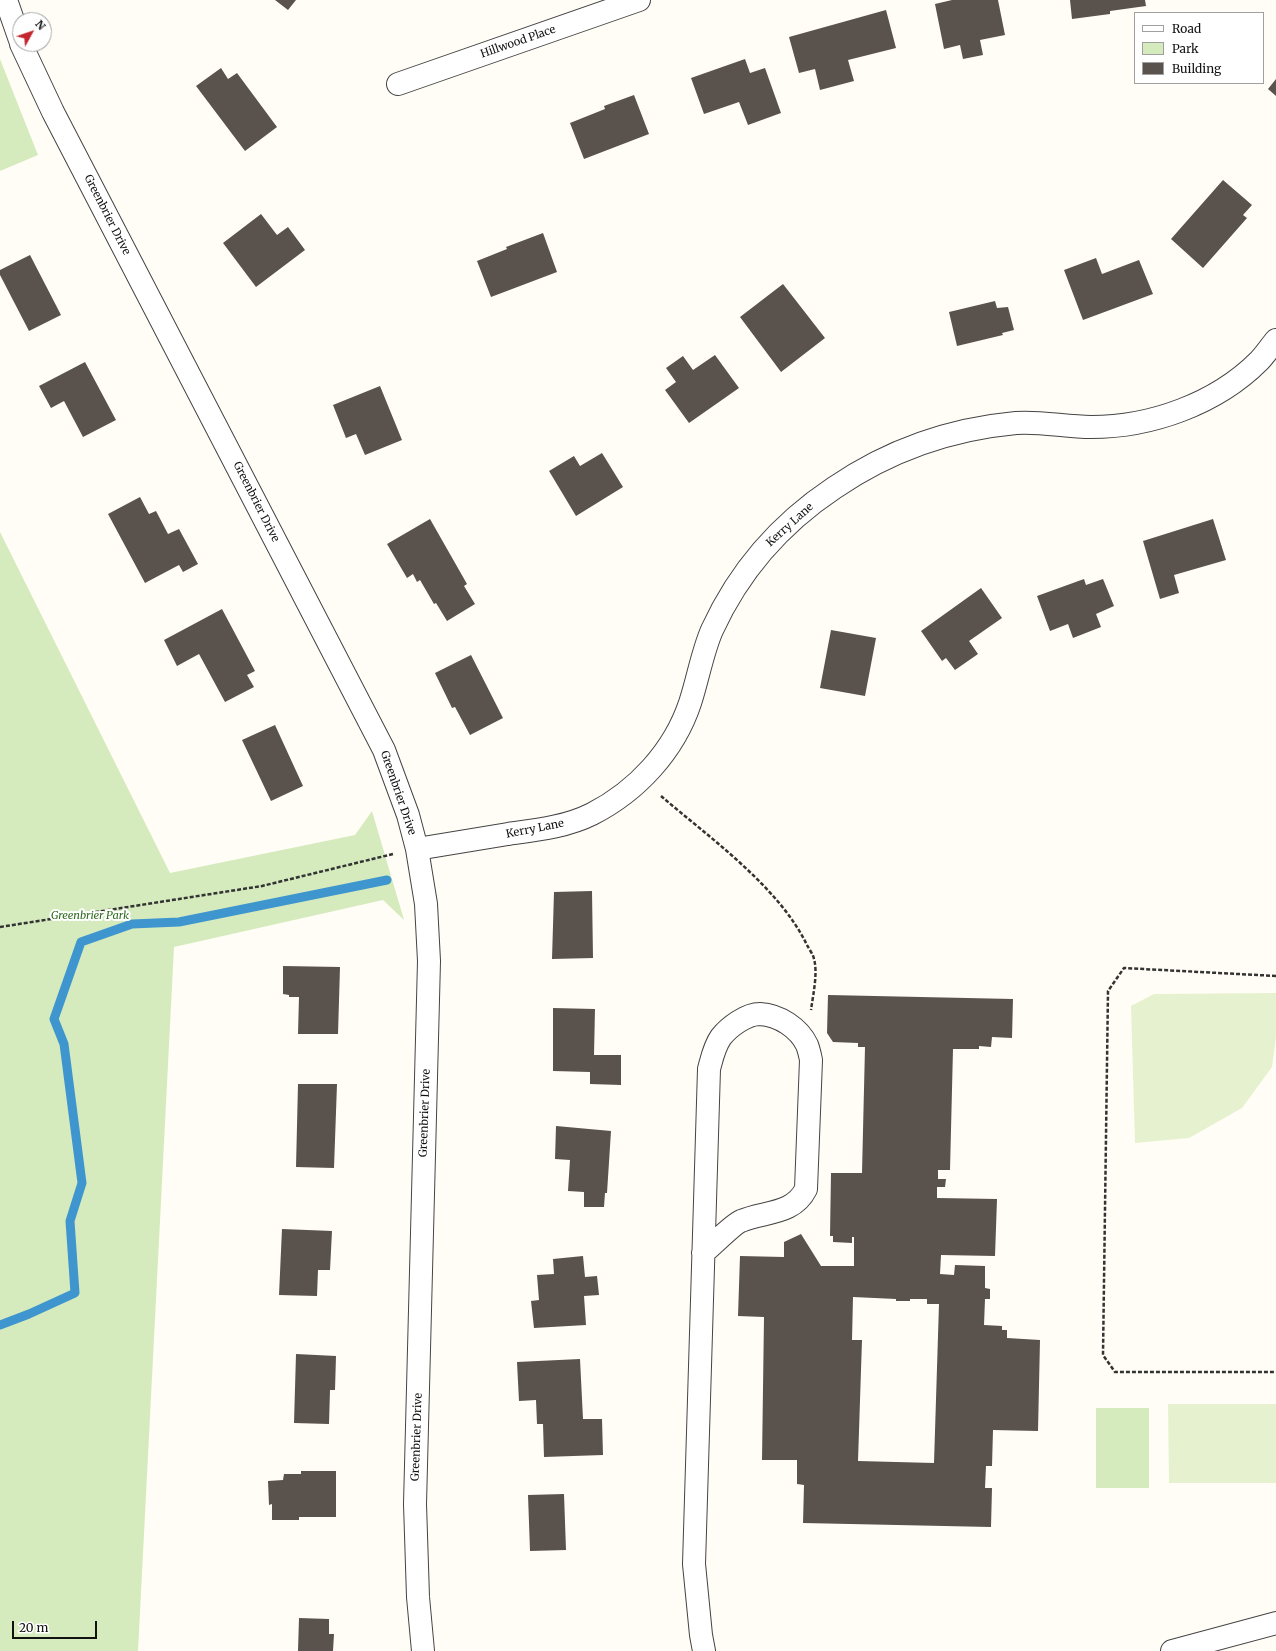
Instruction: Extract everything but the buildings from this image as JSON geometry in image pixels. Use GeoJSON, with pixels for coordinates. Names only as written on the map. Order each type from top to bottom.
{"type":"FeatureCollection","features":[{"type":"Feature","properties":{"kind":"street"},"geometry":{"type":"LineString","coordinates":[[6,0],[12,17]]}},
{"type":"Feature","properties":{"kind":"street","name":"Hillwood Place"},"geometry":{"type":"LineString","coordinates":[[398,84],[639,0]]}},
{"type":"Feature","properties":{"kind":"street","name":"Greenbrier Drive"},"geometry":{"type":"LineString","coordinates":[[25,52],[57,119],[384,750],[408,814],[417,849],[426,904],[429,961],[415,1504],[418,1597],[423,1651]]}},
{"type":"Feature","properties":{"kind":"street","name":"Kerry Lane"},"geometry":{"type":"LineString","coordinates":[[417,849],[556,827],[590,815],[614,802],[642,780],[656,764],[676,736],[690,704],[697,675],[711,632],[732,592],[757,555],[795,518],[833,489],[875,463],[921,443],[969,430],[1018,422],[1092,427],[1123,425],[1163,417],[1193,406],[1228,386],[1258,361],[1276,340]]}},
{"type":"Feature","properties":{"kind":"street"},"geometry":{"type":"LineString","coordinates":[[703,1254],[740,1221],[785,1209],[801,1198],[806,1189],[811,1060],[807,1045],[799,1032],[786,1021],[771,1016],[759,1014],[747,1018],[730,1028],[721,1037],[714,1049],[709,1069],[703,1254],[694,1564],[704,1651]]}},
{"type":"Feature","properties":{"kind":"street"},"geometry":{"type":"LineString","coordinates":[[1172,1651],[1276,1623]]}},
{"type":"Feature","properties":{"kind":"path"},"geometry":{"type":"LineString","coordinates":[[661,796],[745,868],[776,900],[800,930],[814,959],[815,982],[809,1023],[786,1021]]}},
{"type":"Feature","properties":{"kind":"path"},"geometry":{"type":"LineString","coordinates":[[0,927],[262,886],[417,849]]}},
{"type":"Feature","properties":{"kind":"path"},"geometry":{"type":"LineString","coordinates":[[1276,976],[1124,968],[1108,991],[1103,1355],[1115,1372],[1276,1372]]}},
{"type":"Feature","properties":{"kind":"green space"},"geometry":{"type":"Polygon","coordinates":[[[0,59],[38,155],[0,171],[0,59]]]}},
{"type":"Feature","properties":{"kind":"green space","name":"Greenbrier Park"},"geometry":{"type":"Polygon","coordinates":[[[0,532],[170,873],[355,835],[372,811],[404,920],[383,900],[174,947],[138,1651],[0,1651],[0,532]]]}},
{"type":"Feature","properties":{"kind":"green space"},"geometry":{"type":"Polygon","coordinates":[[[1276,993],[1276,1037],[1272,1067],[1242,1108],[1189,1138],[1135,1143],[1131,1006],[1154,994],[1276,993]]]}},
{"type":"Feature","properties":{"kind":"green space"},"geometry":{"type":"Polygon","coordinates":[[[1168,1404],[1276,1404],[1276,1483],[1169,1483],[1168,1404]]]}},
{"type":"Feature","properties":{"kind":"green space"},"geometry":{"type":"Polygon","coordinates":[[[1096,1408],[1149,1408],[1149,1488],[1096,1488],[1096,1408]]]}},
{"type":"Feature","properties":{"kind":"waterway"},"geometry":{"type":"LineString","coordinates":[[0,1325],[29,1314],[75,1293],[70,1221],[82,1183],[64,1044],[54,1019],[81,942],[132,924],[179,922],[387,880]]}}]}
